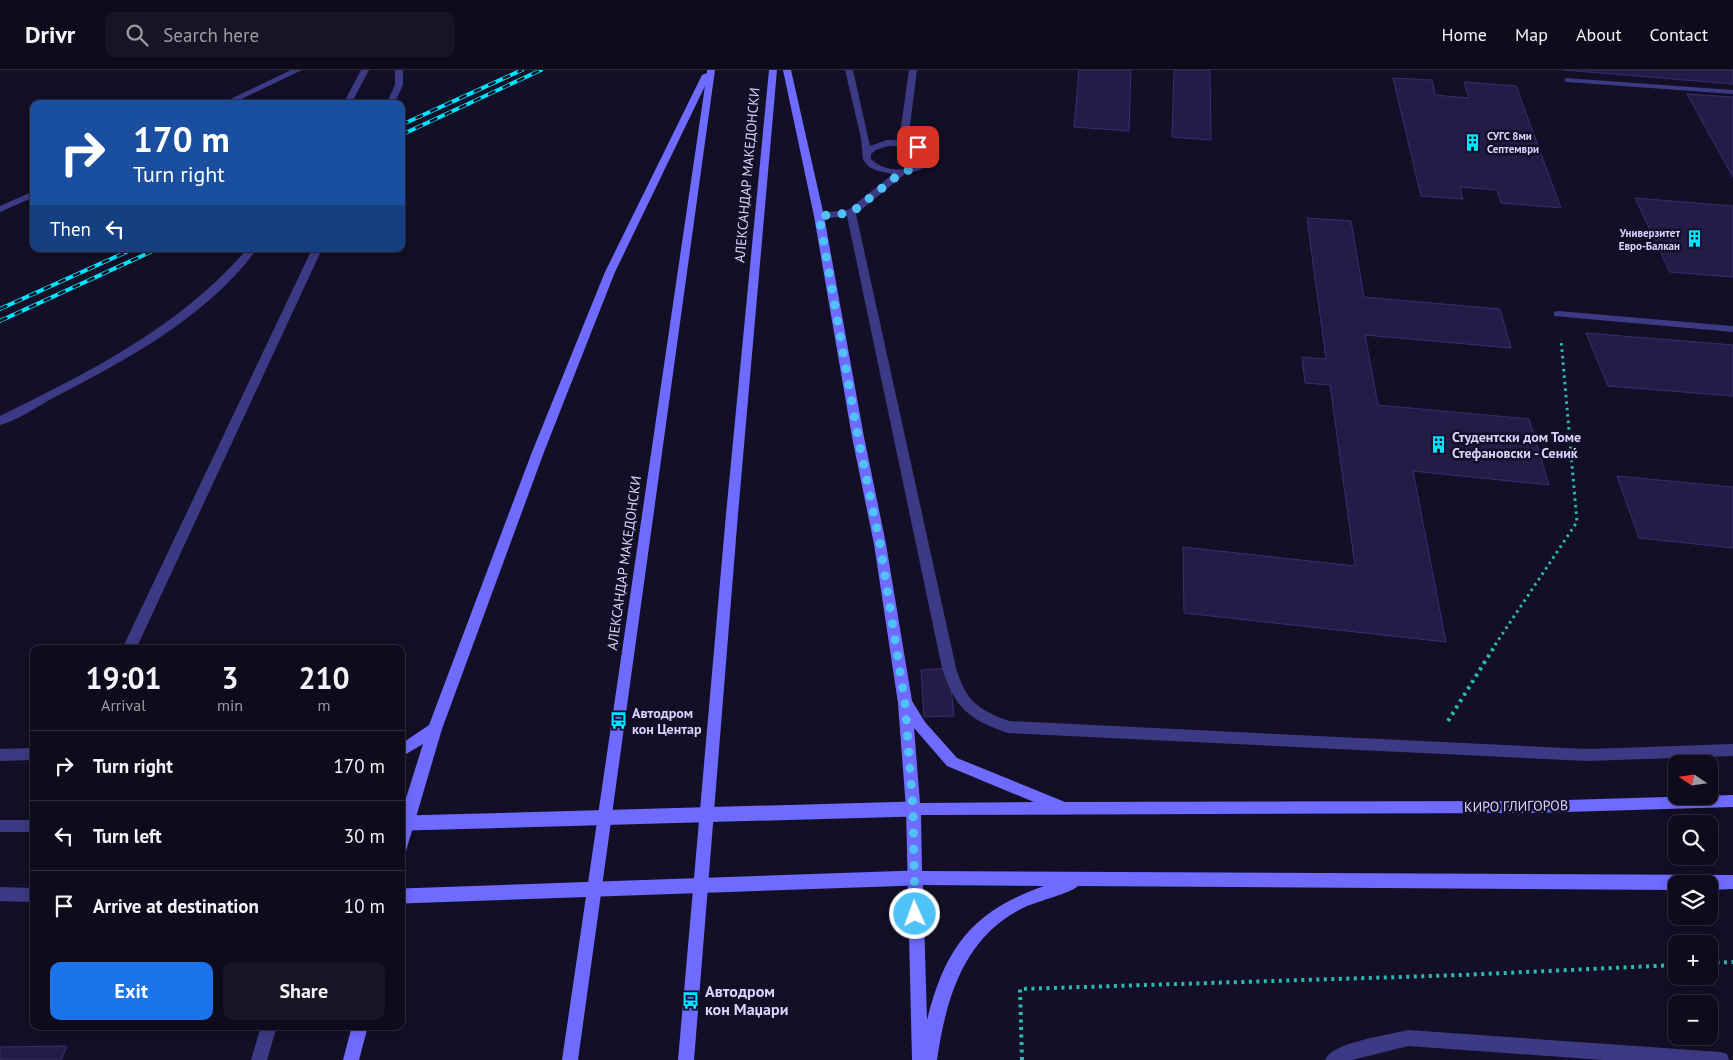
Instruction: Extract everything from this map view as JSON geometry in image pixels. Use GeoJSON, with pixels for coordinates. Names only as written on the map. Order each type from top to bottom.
{"type":"FeatureCollection","features":[{"type":"Feature","properties":{"kind":"street"},"geometry":{"type":"LineString","coordinates":[[232,100],[298,70]]}},
{"type":"Feature","properties":{"kind":"street"},"geometry":{"type":"LineString","coordinates":[[349,100],[365,70]]}},
{"type":"Feature","properties":{"kind":"street"},"geometry":{"type":"LineString","coordinates":[[392,100],[399,85],[400,70]]}},
{"type":"Feature","properties":{"kind":"street"},"geometry":{"type":"LineString","coordinates":[[405,820],[436,729],[538,452],[610,272],[710,70]]}},
{"type":"Feature","properties":{"kind":"street","name":"АЛЕКСАНДАР МАКЕДОНСКИ"},"geometry":{"type":"LineString","coordinates":[[570,1060],[710,70]]}},
{"type":"Feature","properties":{"kind":"street","name":"АЛЕКСАНДАР МАКЕДОНСКИ"},"geometry":{"type":"LineString","coordinates":[[686,1060],[732,514],[773,70]]}},
{"type":"Feature","properties":{"kind":"street"},"geometry":{"type":"LineString","coordinates":[[787,70],[819,216],[858,437],[880,544],[905,703],[913,809],[920,1060]]}},
{"type":"Feature","properties":{"kind":"street"},"geometry":{"type":"LineString","coordinates":[[849,70],[865,138],[866,159],[870,165],[876,169],[889,172],[902,172],[920,167],[926,159],[921,149],[903,143],[877,145],[866,154]]}},
{"type":"Feature","properties":{"kind":"street"},"geometry":{"type":"LineString","coordinates":[[903,143],[913,70]]}},
{"type":"Feature","properties":{"kind":"street"},"geometry":{"type":"LineString","coordinates":[[1568,80],[1733,92]]}},
{"type":"Feature","properties":{"kind":"street"},"geometry":{"type":"LineString","coordinates":[[819,216],[851,213],[902,172]]}},
{"type":"Feature","properties":{"kind":"street"},"geometry":{"type":"LineString","coordinates":[[0,209],[30,196]]}},
{"type":"Feature","properties":{"kind":"street"},"geometry":{"type":"LineString","coordinates":[[851,213],[949,668],[955,690],[971,711],[1008,727],[1587,755],[1733,750]]}},
{"type":"Feature","properties":{"kind":"street"},"geometry":{"type":"LineString","coordinates":[[0,422],[83,379],[155,335],[209,297],[249,252]]}},
{"type":"Feature","properties":{"kind":"street"},"geometry":{"type":"LineString","coordinates":[[131,645],[316,252]]}},
{"type":"Feature","properties":{"kind":"street"},"geometry":{"type":"LineString","coordinates":[[1558,314],[1733,329]]}},
{"type":"Feature","properties":{"kind":"street"},"geometry":{"type":"LineString","coordinates":[[905,703],[920,726],[952,762],[1066,808]]}},
{"type":"Feature","properties":{"kind":"street"},"geometry":{"type":"LineString","coordinates":[[405,748],[436,729]]}},
{"type":"Feature","properties":{"kind":"street"},"geometry":{"type":"LineString","coordinates":[[0,755],[30,754]]}},
{"type":"Feature","properties":{"kind":"street","name":"КИРО ГЛИГОРОВ"},"geometry":{"type":"LineString","coordinates":[[405,823],[913,809],[1532,807],[1733,801]]}},
{"type":"Feature","properties":{"kind":"street"},"geometry":{"type":"LineString","coordinates":[[0,826],[30,826]]}},
{"type":"Feature","properties":{"kind":"street"},"geometry":{"type":"LineString","coordinates":[[405,896],[914,878],[1733,882]]}},
{"type":"Feature","properties":{"kind":"street"},"geometry":{"type":"LineString","coordinates":[[929,1060],[932,1031],[944,989],[959,956],[975,933],[998,914],[1034,896],[1084,880]]}},
{"type":"Feature","properties":{"kind":"street"},"geometry":{"type":"LineString","coordinates":[[0,894],[30,894]]}},
{"type":"Feature","properties":{"kind":"street"},"geometry":{"type":"LineString","coordinates":[[259,1060],[268,1030]]}},
{"type":"Feature","properties":{"kind":"street"},"geometry":{"type":"LineString","coordinates":[[352,1060],[358,1030]]}},
{"type":"Feature","properties":{"kind":"street"},"geometry":{"type":"LineString","coordinates":[[1334,1060],[1344,1054],[1408,1038],[1721,1060]]}},
{"type":"Feature","properties":{"kind":"path"},"geometry":{"type":"LineString","coordinates":[[1432,747],[1472,680],[1577,522],[1558,314]]}},
{"type":"Feature","properties":{"kind":"path"},"geometry":{"type":"LineString","coordinates":[[1718,963],[1733,962]]}},
{"type":"Feature","properties":{"kind":"path"},"geometry":{"type":"LineString","coordinates":[[1022,1060],[1020,989],[1452,975],[1668,965]]}},
{"type":"Feature","properties":{"kind":"building"},"geometry":{"type":"Polygon","coordinates":[[[1079,70],[1131,70],[1129,131],[1074,127],[1079,70]]]}},
{"type":"Feature","properties":{"kind":"building"},"geometry":{"type":"Polygon","coordinates":[[[1174,70],[1210,70],[1211,140],[1172,137],[1174,70]]]}},
{"type":"Feature","properties":{"kind":"building"},"geometry":{"type":"Polygon","coordinates":[[[1564,70],[1733,70],[1733,84],[1564,70]]]}},
{"type":"Feature","properties":{"kind":"building","name":"СУГС 8ми Септември"},"geometry":{"type":"Polygon","coordinates":[[[1393,78],[1432,80],[1435,95],[1469,98],[1464,82],[1516,86],[1561,208],[1501,203],[1497,190],[1460,187],[1463,199],[1421,196],[1393,78]]]}},
{"type":"Feature","properties":{"kind":"building"},"geometry":{"type":"Polygon","coordinates":[[[1687,94],[1733,97],[1733,177],[1687,94]]]}},
{"type":"Feature","properties":{"kind":"building","name":"Универзитет Евро-Балкан"},"geometry":{"type":"Polygon","coordinates":[[[1635,198],[1733,206],[1733,277],[1670,272],[1635,198]]]}},
{"type":"Feature","properties":{"kind":"building","name":"Студентски дом Томе Стефановски - Сениќ"},"geometry":{"type":"Polygon","coordinates":[[[1307,218],[1351,221],[1364,297],[1500,309],[1511,348],[1365,335],[1378,405],[1529,419],[1549,485],[1413,471],[1446,642],[1184,613],[1183,547],[1355,566],[1330,385],[1305,383],[1302,357],[1326,359],[1307,218]]]}},
{"type":"Feature","properties":{"kind":"building"},"geometry":{"type":"Polygon","coordinates":[[[1586,333],[1733,345],[1733,396],[1608,386],[1586,333]]]}},
{"type":"Feature","properties":{"kind":"building"},"geometry":{"type":"Polygon","coordinates":[[[1617,476],[1733,487],[1733,548],[1639,538],[1617,476]]]}},
{"type":"Feature","properties":{"kind":"building"},"geometry":{"type":"Polygon","coordinates":[[[949,668],[954,716],[924,717],[921,670],[949,668]]]}},
{"type":"Feature","properties":{"kind":"building"},"geometry":{"type":"Polygon","coordinates":[[[67,1046],[61,1060],[0,1060],[0,1047],[67,1046]]]}},
{"type":"Feature","properties":{"kind":"railway"},"geometry":{"type":"LineString","coordinates":[[405,123],[522,70]]}},
{"type":"Feature","properties":{"kind":"railway"},"geometry":{"type":"LineString","coordinates":[[405,133],[541,70]]}},
{"type":"Feature","properties":{"kind":"railway"},"geometry":{"type":"LineString","coordinates":[[0,309],[126,252]]}},
{"type":"Feature","properties":{"kind":"railway"},"geometry":{"type":"LineString","coordinates":[[0,321],[150,252]]}},
{"type":"Feature","properties":{"kind":"place","name":"СУГС 8ми Септември"},"geometry":{"type":"Point","coordinates":[1473,142]}},
{"type":"Feature","properties":{"kind":"place","name":"Универзитет Евро-Балкан"},"geometry":{"type":"Point","coordinates":[1694,239]}},
{"type":"Feature","properties":{"kind":"place","name":"Студентски дом Томе Стефановски - Сениќ"},"geometry":{"type":"Point","coordinates":[1438,445]}},
{"type":"Feature","properties":{"kind":"place","name":"Автодром кон Центар"},"geometry":{"type":"Point","coordinates":[618,721]}},
{"type":"Feature","properties":{"kind":"place","name":"Автодром кон Маџари"},"geometry":{"type":"Point","coordinates":[691,1000]}},
{"type":"Feature","properties":{"kind":"route"},"geometry":{"type":"LineString","coordinates":[[915,914],[913,809],[905,703],[880,544],[858,437],[819,216],[851,213],[902,172],[920,167],[926,159],[925,154],[918,147]]}}]}
